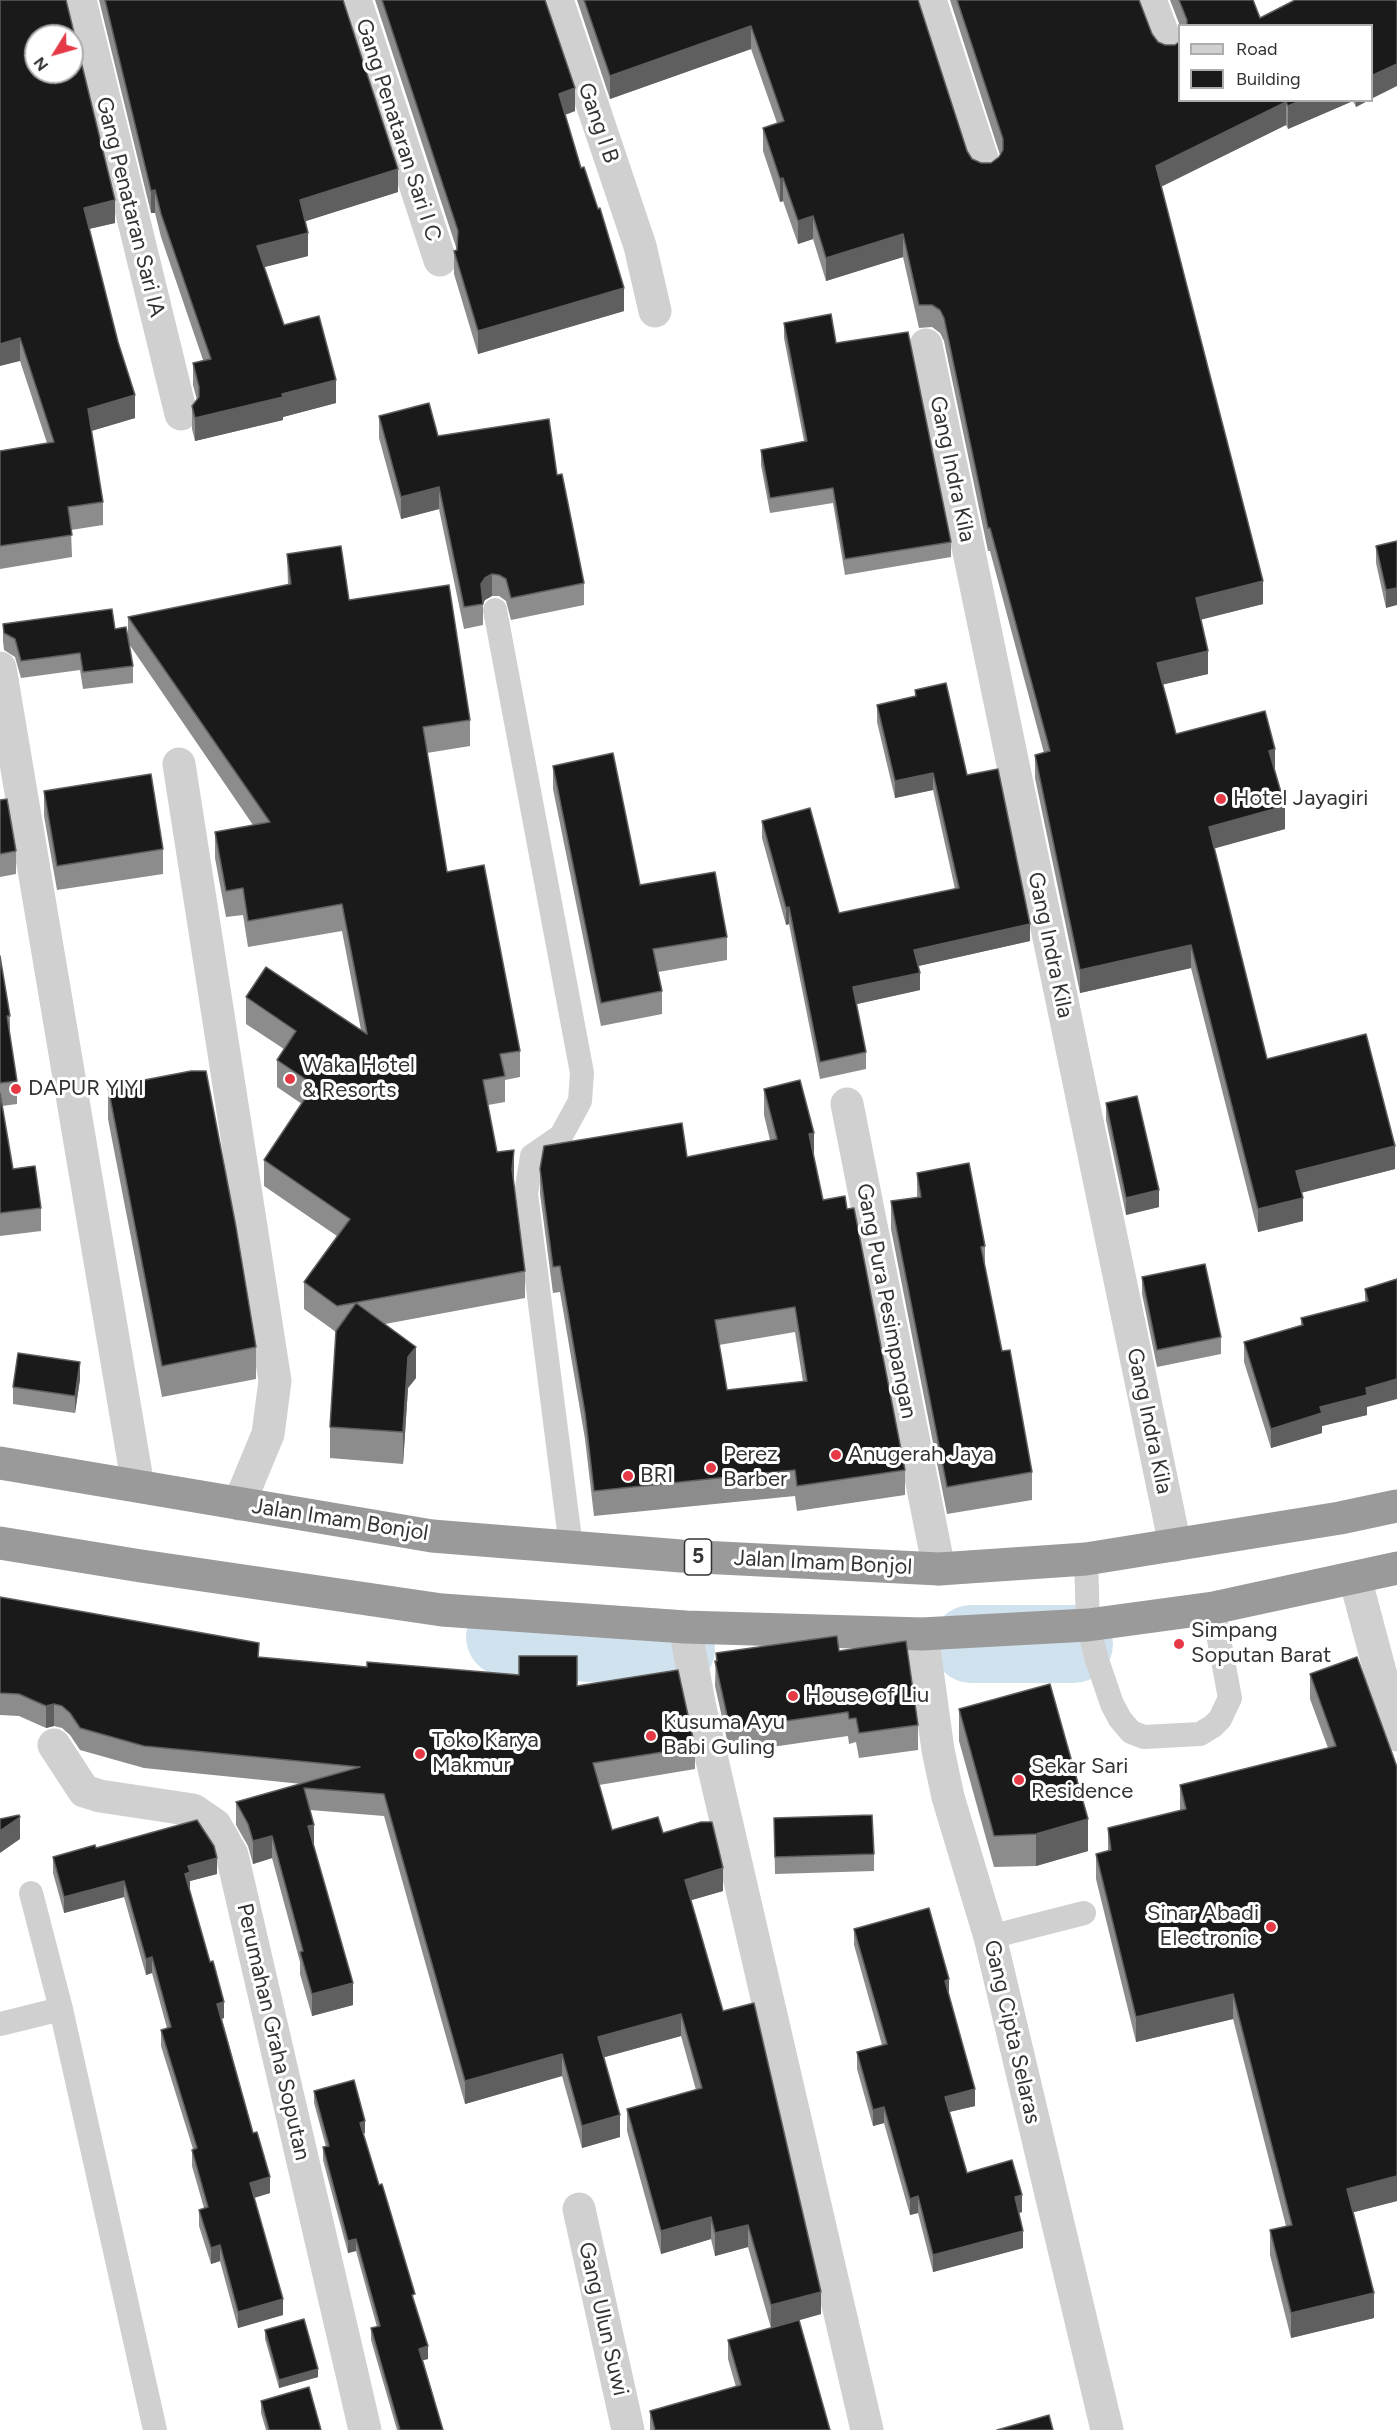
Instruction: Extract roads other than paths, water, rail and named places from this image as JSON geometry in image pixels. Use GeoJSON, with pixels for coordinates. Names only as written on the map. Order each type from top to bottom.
{"type":"FeatureCollection","features":[{"type":"Feature","properties":{"kind":"highway","name":"Jalan Imam Bonjol"},"geometry":{"type":"LineString","coordinates":[[0,1463],[432,1536],[681,1556],[939,1569],[1086,1559],[1340,1518],[1397,1506]]}},
{"type":"Feature","properties":{"kind":"highway"},"geometry":{"type":"LineString","coordinates":[[0,1543],[442,1610],[685,1627],[922,1635],[1088,1625],[1213,1608],[1397,1568]]}},
{"type":"Feature","properties":{"kind":"street","name":"Gang Penataran Sari IA"},"geometry":{"type":"LineString","coordinates":[[80,0],[181,414]]}},
{"type":"Feature","properties":{"kind":"street","name":"Gang Penataran Sari I C"},"geometry":{"type":"LineString","coordinates":[[355,0],[440,260]]}},
{"type":"Feature","properties":{"kind":"street","name":"Gang I B"},"geometry":{"type":"LineString","coordinates":[[556,0],[640,246],[655,311]]}},
{"type":"Feature","properties":{"kind":"street"},"geometry":{"type":"LineString","coordinates":[[930,0],[985,168]]}},
{"type":"Feature","properties":{"kind":"street"},"geometry":{"type":"LineString","coordinates":[[1150,0],[1169,50]]}},
{"type":"Feature","properties":{"kind":"street","name":"Gang Indra Kila"},"geometry":{"type":"LineString","coordinates":[[926,345],[1175,1545]]}},
{"type":"Feature","properties":{"kind":"street"},"geometry":{"type":"LineString","coordinates":[[0,668],[138,1486]]}},
{"type":"Feature","properties":{"kind":"street"},"geometry":{"type":"LineString","coordinates":[[179,764],[275,1381],[268,1434],[239,1504]]}},
{"type":"Feature","properties":{"kind":"street","name":"Gang Pura Pesimpangan"},"geometry":{"type":"LineString","coordinates":[[847,1104],[939,1569]]}},
{"type":"Feature","properties":{"kind":"street"},"geometry":{"type":"LineString","coordinates":[[1355,1578],[1397,1735]]}},
{"type":"Feature","properties":{"kind":"street"},"geometry":{"type":"LineString","coordinates":[[685,1627],[700,1708],[867,2430]]}},
{"type":"Feature","properties":{"kind":"street","name":"Gang Cipta Selaras"},"geometry":{"type":"LineString","coordinates":[[922,1635],[938,1750],[948,1797],[990,1938],[1107,2430]]}},
{"type":"Feature","properties":{"kind":"street","name":"Perumahan Graha Soputan"},"geometry":{"type":"LineString","coordinates":[[54,1745],[84,1791],[100,1796],[193,1810],[215,1825],[232,1855],[365,2430]]}},
{"type":"Feature","properties":{"kind":"street","name":"Gang Ulun Suwi"},"geometry":{"type":"LineString","coordinates":[[579,2209],[628,2430]]}},
{"type":"Feature","properties":{"kind":"lane"},"geometry":{"type":"LineString","coordinates":[[495,610],[582,1072],[580,1101],[561,1136],[532,1155],[526,1194],[570,1547]]}},
{"type":"Feature","properties":{"kind":"lane"},"geometry":{"type":"LineString","coordinates":[[1086,1559],[1088,1625],[1112,1704],[1120,1719],[1131,1732],[1144,1737],[1200,1734],[1220,1719],[1230,1698],[1213,1608]]}},
{"type":"Feature","properties":{"kind":"lane"},"geometry":{"type":"LineString","coordinates":[[31,1893],[62,2009],[155,2430]]}},
{"type":"Feature","properties":{"kind":"lane"},"geometry":{"type":"LineString","coordinates":[[990,1938],[1084,1913]]}},
{"type":"Feature","properties":{"kind":"lane"},"geometry":{"type":"LineString","coordinates":[[0,2024],[62,2009]]}},
{"type":"Feature","properties":{"kind":"waterway"},"geometry":{"type":"LineString","coordinates":[[505,1637],[676,1649]]}},
{"type":"Feature","properties":{"kind":"waterway"},"geometry":{"type":"LineString","coordinates":[[971,1644],[1074,1644]]}},
{"type":"Feature","properties":{"kind":"place","name":"Hotel Jayagiri"},"geometry":{"type":"Point","coordinates":[1221,799]}},
{"type":"Feature","properties":{"kind":"place","name":"Waka Hotel & Resorts"},"geometry":{"type":"Point","coordinates":[290,1079]}},
{"type":"Feature","properties":{"kind":"place","name":"DAPUR YIYI"},"geometry":{"type":"Point","coordinates":[16,1089]}},
{"type":"Feature","properties":{"kind":"place","name":"Anugerah Jaya"},"geometry":{"type":"Point","coordinates":[836,1455]}},
{"type":"Feature","properties":{"kind":"place","name":"Perez Barber"},"geometry":{"type":"Point","coordinates":[711,1468]}},
{"type":"Feature","properties":{"kind":"place","name":"BRI"},"geometry":{"type":"Point","coordinates":[628,1476]}},
{"type":"Feature","properties":{"kind":"place","name":"Simpang Soputan Barat"},"geometry":{"type":"Point","coordinates":[1179,1644]}},
{"type":"Feature","properties":{"kind":"place","name":"House of Liu"},"geometry":{"type":"Point","coordinates":[793,1696]}},
{"type":"Feature","properties":{"kind":"place","name":"Kusuma Ayu Babi Guling"},"geometry":{"type":"Point","coordinates":[651,1736]}},
{"type":"Feature","properties":{"kind":"place","name":"Toko Karya Makmur"},"geometry":{"type":"Point","coordinates":[420,1754]}},
{"type":"Feature","properties":{"kind":"place","name":"Sekar Sari Residence"},"geometry":{"type":"Point","coordinates":[1019,1780]}},
{"type":"Feature","properties":{"kind":"place","name":"Sinar Abadi Electronic"},"geometry":{"type":"Point","coordinates":[1271,1927]}}]}
